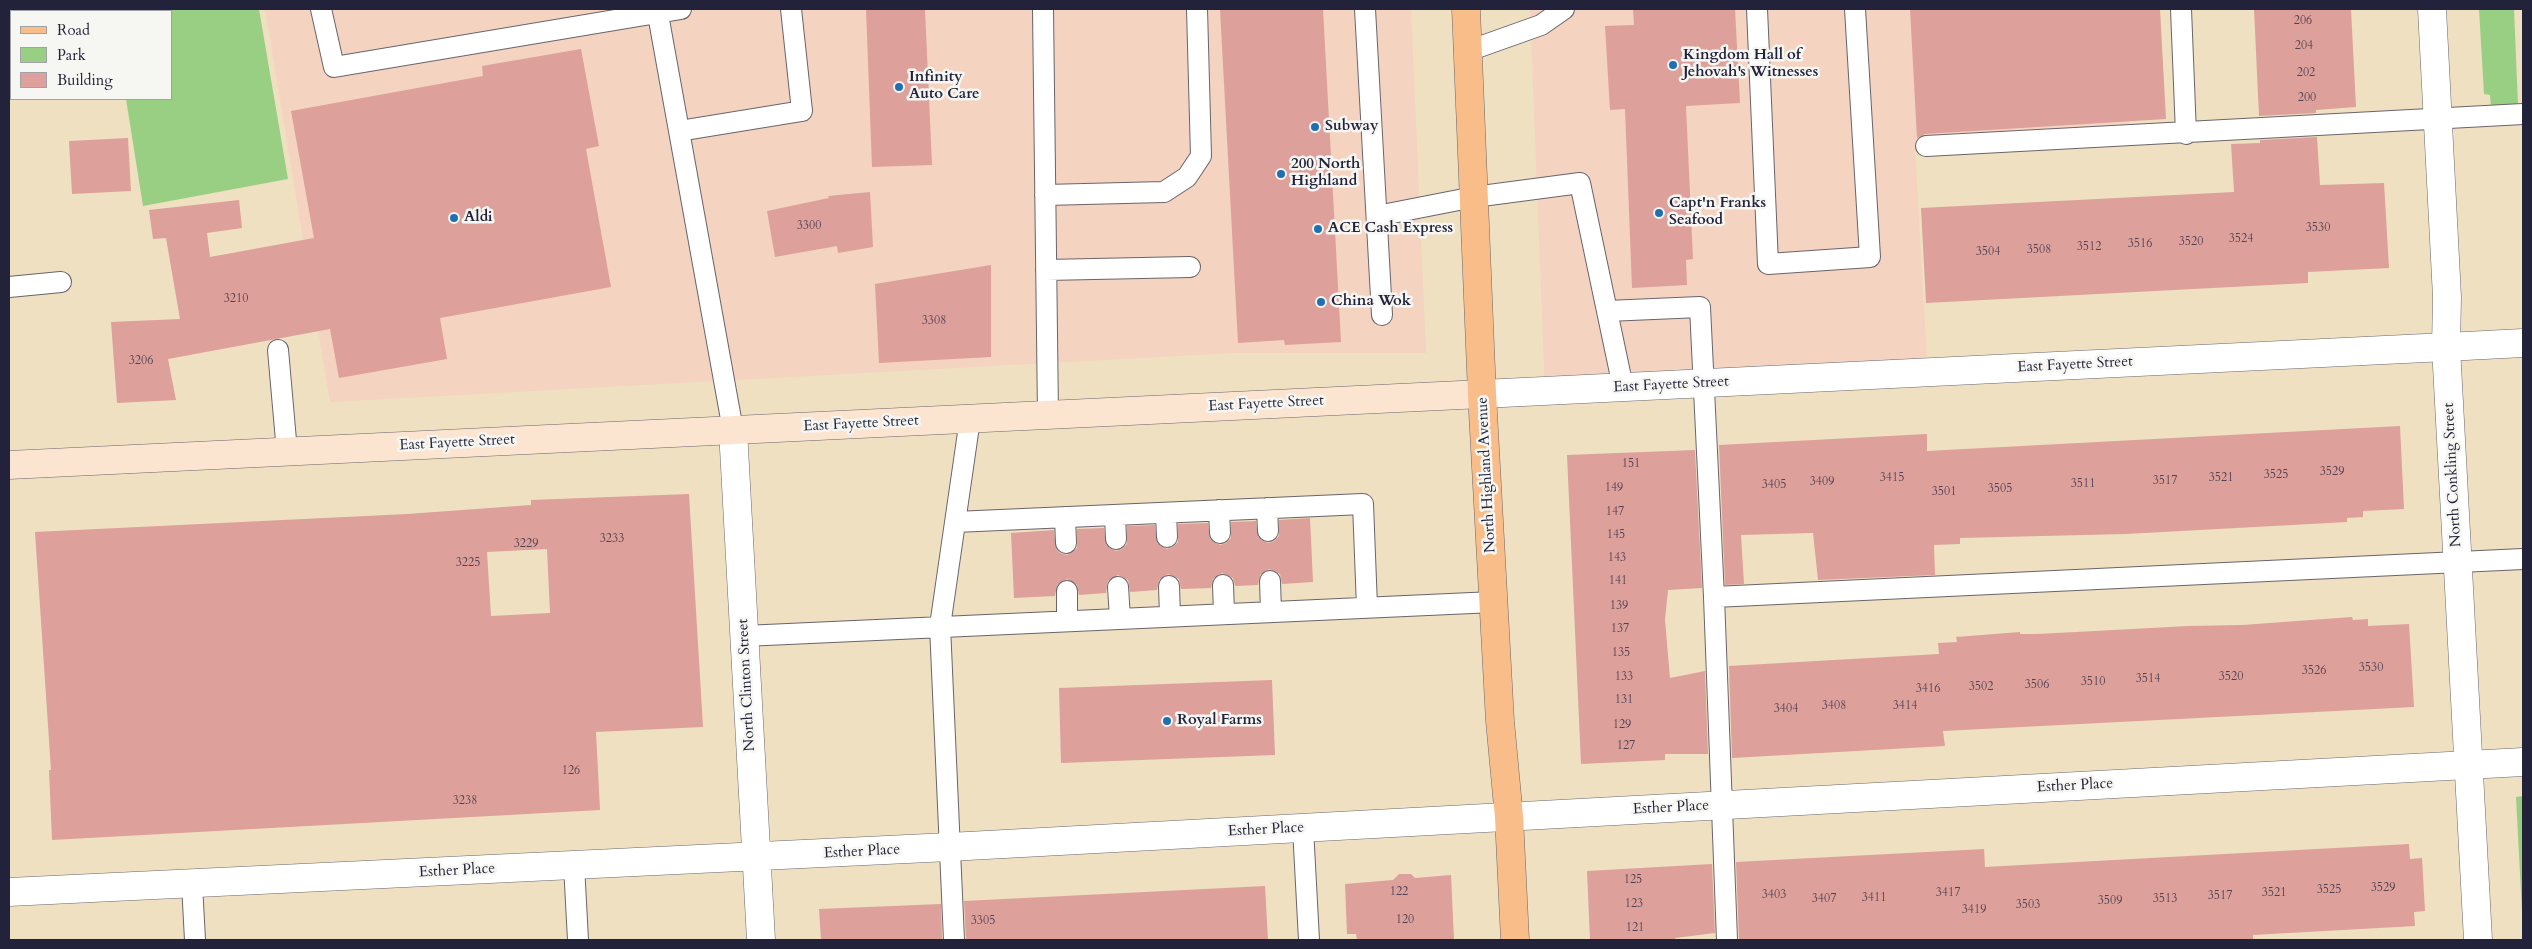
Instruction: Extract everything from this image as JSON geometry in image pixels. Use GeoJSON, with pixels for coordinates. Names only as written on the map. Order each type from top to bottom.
{"type":"FeatureCollection","features":[{"type":"Feature","properties":{"kind":"main road","name":"North Highland Avenue"},"geometry":{"type":"LineString","coordinates":[[1466,9],[1482,394],[1500,721],[1509,817],[1515,940]]}},
{"type":"Feature","properties":{"kind":"main road","name":"East Fayette Street"},"geometry":{"type":"LineString","coordinates":[[9,465],[1482,394]]}},
{"type":"Feature","properties":{"kind":"street","name":"North Conkling Street"},"geometry":{"type":"LineString","coordinates":[[2432,9],[2447,297],[2446,347],[2478,940]]}},
{"type":"Feature","properties":{"kind":"street","name":"East Fayette Street"},"geometry":{"type":"LineString","coordinates":[[1482,394],[2523,343]]}},
{"type":"Feature","properties":{"kind":"street","name":"North Clinton Street"},"geometry":{"type":"LineString","coordinates":[[733,430],[761,940]]}},
{"type":"Feature","properties":{"kind":"street","name":"Esther Place"},"geometry":{"type":"LineString","coordinates":[[9,892],[949,847],[2523,762]]}},
{"type":"Feature","properties":{"kind":"lane"},"geometry":{"type":"LineString","coordinates":[[321,9],[334,67],[657,11],[681,9]]}},
{"type":"Feature","properties":{"kind":"lane"},"geometry":{"type":"LineString","coordinates":[[679,131],[802,111],[791,9]]}},
{"type":"Feature","properties":{"kind":"lane"},"geometry":{"type":"LineString","coordinates":[[1043,9],[1048,415]]}},
{"type":"Feature","properties":{"kind":"lane"},"geometry":{"type":"LineString","coordinates":[[1045,195],[1164,192],[1187,177],[1201,156],[1197,9]]}},
{"type":"Feature","properties":{"kind":"lane"},"geometry":{"type":"LineString","coordinates":[[1365,9],[1382,315]]}},
{"type":"Feature","properties":{"kind":"lane"},"geometry":{"type":"LineString","coordinates":[[1468,51],[1541,25],[1564,9]]}},
{"type":"Feature","properties":{"kind":"lane"},"geometry":{"type":"LineString","coordinates":[[1757,9],[1768,264],[1870,257],[1855,9]]}},
{"type":"Feature","properties":{"kind":"lane"},"geometry":{"type":"LineString","coordinates":[[2181,9],[2186,134]]}},
{"type":"Feature","properties":{"kind":"lane"},"geometry":{"type":"LineString","coordinates":[[657,11],[733,430]]}},
{"type":"Feature","properties":{"kind":"lane"},"geometry":{"type":"LineString","coordinates":[[1926,146],[2186,134],[2523,114]]}},
{"type":"Feature","properties":{"kind":"lane"},"geometry":{"type":"LineString","coordinates":[[1377,216],[1474,197],[1580,183],[1623,387]]}},
{"type":"Feature","properties":{"kind":"lane"},"geometry":{"type":"LineString","coordinates":[[1046,270],[1190,267]]}},
{"type":"Feature","properties":{"kind":"lane"},"geometry":{"type":"LineString","coordinates":[[9,287],[61,282]]}},
{"type":"Feature","properties":{"kind":"lane"},"geometry":{"type":"LineString","coordinates":[[1607,310],[1700,306],[1714,597],[1727,940]]}},
{"type":"Feature","properties":{"kind":"lane"},"geometry":{"type":"LineString","coordinates":[[278,350],[287,452]]}},
{"type":"Feature","properties":{"kind":"lane"},"geometry":{"type":"LineString","coordinates":[[954,940],[940,626],[970,419]]}},
{"type":"Feature","properties":{"kind":"lane"},"geometry":{"type":"LineString","coordinates":[[954,522],[1363,504],[1367,607]]}},
{"type":"Feature","properties":{"kind":"lane"},"geometry":{"type":"LineString","coordinates":[[1267,508],[1268,531]]}},
{"type":"Feature","properties":{"kind":"lane"},"geometry":{"type":"LineString","coordinates":[[1219,510],[1220,533]]}},
{"type":"Feature","properties":{"kind":"lane"},"geometry":{"type":"LineString","coordinates":[[1166,513],[1167,537]]}},
{"type":"Feature","properties":{"kind":"lane"},"geometry":{"type":"LineString","coordinates":[[1115,515],[1116,539]]}},
{"type":"Feature","properties":{"kind":"lane"},"geometry":{"type":"LineString","coordinates":[[1065,517],[1066,543]]}},
{"type":"Feature","properties":{"kind":"lane"},"geometry":{"type":"LineString","coordinates":[[1714,597],[2523,559]]}},
{"type":"Feature","properties":{"kind":"lane"},"geometry":{"type":"LineString","coordinates":[[1270,581],[1271,612]]}},
{"type":"Feature","properties":{"kind":"lane"},"geometry":{"type":"LineString","coordinates":[[1222,585],[1224,613]]}},
{"type":"Feature","properties":{"kind":"lane"},"geometry":{"type":"LineString","coordinates":[[1169,586],[1170,616]]}},
{"type":"Feature","properties":{"kind":"lane"},"geometry":{"type":"LineString","coordinates":[[1118,587],[1120,618]]}},
{"type":"Feature","properties":{"kind":"lane"},"geometry":{"type":"LineString","coordinates":[[1067,591],[1067,620]]}},
{"type":"Feature","properties":{"kind":"lane"},"geometry":{"type":"LineString","coordinates":[[744,636],[1494,602]]}},
{"type":"Feature","properties":{"kind":"lane"},"geometry":{"type":"LineString","coordinates":[[1303,828],[1309,940]]}},
{"type":"Feature","properties":{"kind":"lane"},"geometry":{"type":"LineString","coordinates":[[574,865],[578,940]]}},
{"type":"Feature","properties":{"kind":"lane"},"geometry":{"type":"LineString","coordinates":[[192,884],[195,940]]}},
{"type":"Feature","properties":{"kind":"shaded area"},"geometry":{"type":"Polygon","coordinates":[[[265,9],[1411,9],[1426,353],[1233,353],[330,402],[265,9]]]}},
{"type":"Feature","properties":{"kind":"shaded area"},"geometry":{"type":"Polygon","coordinates":[[[1530,9],[2124,9],[2130,138],[1915,148],[1928,378],[1545,392],[1530,9]]]}},
{"type":"Feature","properties":{"kind":"green space"},"geometry":{"type":"Polygon","coordinates":[[[259,9],[288,179],[143,206],[126,100],[172,100],[172,10],[113,10],[259,9]]]}},
{"type":"Feature","properties":{"kind":"green space"},"geometry":{"type":"Polygon","coordinates":[[[2479,9],[2514,9],[2518,105],[2491,107],[2490,95],[2484,94],[2479,9]]]}},
{"type":"Feature","properties":{"kind":"green space"},"geometry":{"type":"Polygon","coordinates":[[[2523,796],[2523,932],[2516,797],[2523,796]]]}},
{"type":"Feature","properties":{"kind":"building","name":"Infinity Auto Care"},"geometry":{"type":"Polygon","coordinates":[[[866,9],[925,9],[932,165],[872,167],[866,9]]]}},
{"type":"Feature","properties":{"kind":"building","name":"200 North Highland"},"geometry":{"type":"Polygon","coordinates":[[[1220,9],[1323,9],[1341,342],[1285,345],[1284,340],[1238,343],[1220,9]]]}},
{"type":"Feature","properties":{"kind":"building"},"geometry":{"type":"Polygon","coordinates":[[[1633,9],[1735,9],[1740,103],[1686,106],[1693,259],[1686,260],[1687,285],[1632,288],[1625,109],[1610,110],[1605,26],[1634,25],[1633,9]]]}},
{"type":"Feature","properties":{"kind":"building"},"geometry":{"type":"Polygon","coordinates":[[[1910,9],[2160,9],[2166,119],[1925,134],[1917,138],[1910,9]]]}},
{"type":"Feature","properties":{"kind":"building"},"geometry":{"type":"Polygon","coordinates":[[[2254,9],[2351,9],[2356,107],[2316,110],[2316,113],[2259,116],[2254,9]]]}},
{"type":"Feature","properties":{"kind":"building","name":"Aldi"},"geometry":{"type":"Polygon","coordinates":[[[581,49],[599,146],[586,149],[611,287],[440,318],[447,359],[339,378],[330,329],[168,359],[176,400],[117,403],[111,322],[180,319],[166,238],[153,239],[149,210],[239,200],[242,228],[207,233],[210,257],[314,238],[291,111],[483,76],[482,66],[581,49]]]}},
{"type":"Feature","properties":{"kind":"building"},"geometry":{"type":"Polygon","coordinates":[[[2317,137],[2320,185],[2384,183],[2389,268],[2308,272],[2308,283],[1926,303],[1921,208],[2234,192],[2231,144],[2260,143],[2260,140],[2317,137]]]}},
{"type":"Feature","properties":{"kind":"building"},"geometry":{"type":"Polygon","coordinates":[[[128,138],[131,191],[72,194],[69,141],[128,138]]]}},
{"type":"Feature","properties":{"kind":"building"},"geometry":{"type":"Polygon","coordinates":[[[870,192],[873,247],[838,253],[837,246],[775,257],[767,211],[829,198],[828,196],[870,192]]]}},
{"type":"Feature","properties":{"kind":"building"},"geometry":{"type":"Polygon","coordinates":[[[991,265],[991,357],[879,363],[875,284],[991,265]]]}},
{"type":"Feature","properties":{"kind":"building"},"geometry":{"type":"Polygon","coordinates":[[[2400,426],[2404,509],[2363,511],[2363,517],[2347,518],[2347,522],[2126,534],[1960,538],[1960,544],[1934,545],[1935,575],[1818,580],[1813,533],[1741,535],[1744,584],[1725,585],[1719,445],[1927,434],[1927,451],[2400,426]]]}},
{"type":"Feature","properties":{"kind":"building"},"geometry":{"type":"Polygon","coordinates":[[[1695,450],[1702,588],[1668,590],[1665,620],[1670,678],[1705,671],[1708,754],[1665,754],[1665,760],[1581,764],[1567,455],[1695,450]]]}},
{"type":"Feature","properties":{"kind":"building"},"geometry":{"type":"Polygon","coordinates":[[[689,494],[703,727],[596,732],[600,810],[52,840],[49,770],[51,770],[35,532],[407,514],[531,505],[531,500],[689,494]],[[547,549],[487,552],[491,616],[550,613],[547,549]]]}},
{"type":"Feature","properties":{"kind":"building"},"geometry":{"type":"Polygon","coordinates":[[[1310,518],[1313,582],[1282,584],[1280,574],[1269,569],[1260,575],[1258,585],[1235,586],[1233,578],[1222,573],[1213,579],[1211,588],[1181,589],[1179,579],[1168,574],[1159,580],[1157,590],[1130,592],[1128,580],[1118,575],[1108,581],[1106,593],[1079,595],[1077,585],[1067,579],[1057,585],[1055,596],[1014,598],[1011,533],[1054,530],[1056,549],[1060,553],[1067,555],[1077,548],[1077,529],[1104,528],[1106,545],[1116,551],[1122,549],[1127,544],[1127,526],[1155,525],[1157,543],[1167,549],[1173,547],[1178,542],[1178,524],[1208,523],[1210,539],[1220,545],[1226,543],[1231,538],[1231,522],[1256,521],[1258,537],[1268,543],[1274,541],[1279,536],[1279,520],[1310,518]]]}},
{"type":"Feature","properties":{"kind":"building"},"geometry":{"type":"Polygon","coordinates":[[[2352,617],[2353,620],[2368,619],[2368,626],[2409,624],[2414,707],[1943,731],[1945,746],[1732,758],[1729,666],[1939,654],[1938,643],[1957,642],[1956,637],[2020,632],[2020,634],[2036,634],[2242,625],[2352,617]]]}},
{"type":"Feature","properties":{"kind":"building","name":"Royal Farms"},"geometry":{"type":"Polygon","coordinates":[[[1272,680],[1275,755],[1061,763],[1059,688],[1272,680]]]}},
{"type":"Feature","properties":{"kind":"building"},"geometry":{"type":"Polygon","coordinates":[[[2409,844],[2410,859],[2422,858],[2425,911],[2414,912],[2415,926],[2253,935],[2253,940],[1739,940],[1736,862],[1984,849],[1985,867],[2409,844]]]}},
{"type":"Feature","properties":{"kind":"building"},"geometry":{"type":"Polygon","coordinates":[[[1712,864],[1715,933],[1675,938],[1676,940],[1590,940],[1587,871],[1712,864]]]}},
{"type":"Feature","properties":{"kind":"building"},"geometry":{"type":"Polygon","coordinates":[[[1399,874],[1411,874],[1415,878],[1451,875],[1454,940],[1357,940],[1356,934],[1347,934],[1345,884],[1393,880],[1399,874]]]}},
{"type":"Feature","properties":{"kind":"building"},"geometry":{"type":"Polygon","coordinates":[[[1265,886],[1268,940],[966,940],[964,901],[1265,886]]]}},
{"type":"Feature","properties":{"kind":"building"},"geometry":{"type":"Polygon","coordinates":[[[941,904],[942,940],[821,940],[819,909],[941,904]]]}},
{"type":"Feature","properties":{"kind":"place","name":"Kingdom Hall of Jehovah's Witnesses"},"geometry":{"type":"Point","coordinates":[1673,65]}},
{"type":"Feature","properties":{"kind":"place","name":"Infinity Auto Care"},"geometry":{"type":"Point","coordinates":[899,87]}},
{"type":"Feature","properties":{"kind":"place","name":"Subway"},"geometry":{"type":"Point","coordinates":[1315,127]}},
{"type":"Feature","properties":{"kind":"place","name":"200 North Highland"},"geometry":{"type":"Point","coordinates":[1281,174]}},
{"type":"Feature","properties":{"kind":"place","name":"Capt'n Franks Seafood"},"geometry":{"type":"Point","coordinates":[1659,213]}},
{"type":"Feature","properties":{"kind":"place","name":"Aldi"},"geometry":{"type":"Point","coordinates":[454,218]}},
{"type":"Feature","properties":{"kind":"place","name":"ACE Cash Express"},"geometry":{"type":"Point","coordinates":[1318,229]}},
{"type":"Feature","properties":{"kind":"place","name":"China Wok"},"geometry":{"type":"Point","coordinates":[1321,302]}},
{"type":"Feature","properties":{"kind":"place","name":"Royal Farms"},"geometry":{"type":"Point","coordinates":[1167,721]}}]}
